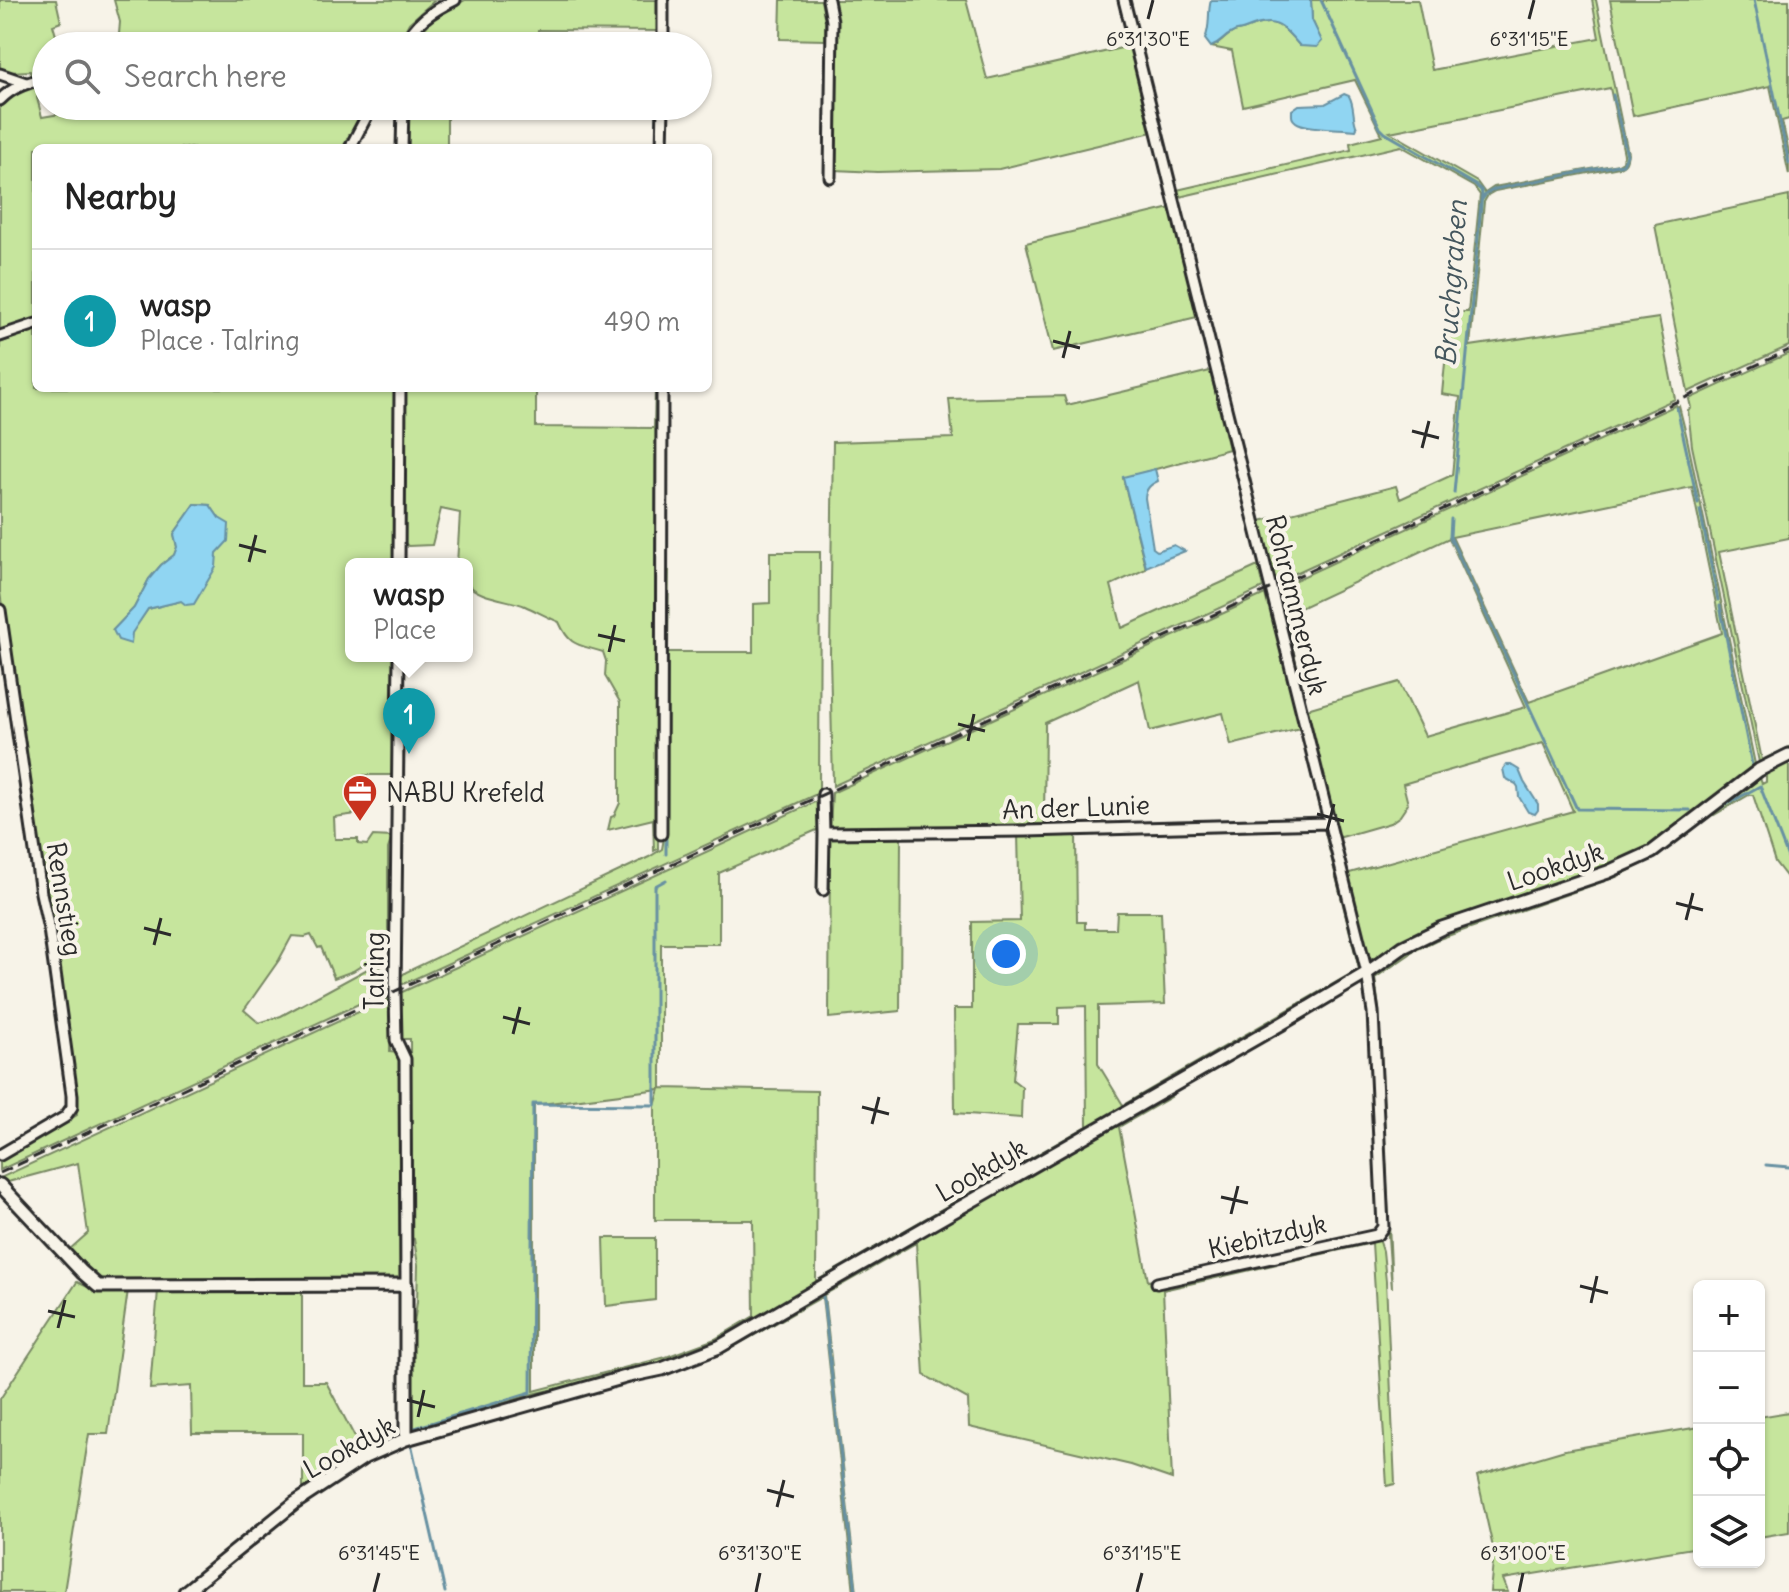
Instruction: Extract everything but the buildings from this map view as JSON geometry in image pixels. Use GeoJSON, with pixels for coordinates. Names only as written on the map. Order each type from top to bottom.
{"type":"FeatureCollection","features":[{"type":"Feature","properties":{"kind":"street"},"geometry":{"type":"LineString","coordinates":[[411,32],[433,11],[455,0]]}},
{"type":"Feature","properties":{"kind":"street"},"geometry":{"type":"LineString","coordinates":[[663,0],[663,32]]}},
{"type":"Feature","properties":{"kind":"street"},"geometry":{"type":"LineString","coordinates":[[828,0],[832,21],[830,177]]}},
{"type":"Feature","properties":{"kind":"street","name":"Rohrammerdyk"},"geometry":{"type":"LineString","coordinates":[[1124,0],[1367,973],[1373,1012],[1383,1227]]}},
{"type":"Feature","properties":{"kind":"street"},"geometry":{"type":"LineString","coordinates":[[0,74],[26,83]]}},
{"type":"Feature","properties":{"kind":"street"},"geometry":{"type":"LineString","coordinates":[[0,100],[32,82]]}},
{"type":"Feature","properties":{"kind":"street"},"geometry":{"type":"LineString","coordinates":[[352,144],[365,120]]}},
{"type":"Feature","properties":{"kind":"street"},"geometry":{"type":"LineString","coordinates":[[402,144],[403,120]]}},
{"type":"Feature","properties":{"kind":"street"},"geometry":{"type":"LineString","coordinates":[[662,144],[663,120]]}},
{"type":"Feature","properties":{"kind":"street"},"geometry":{"type":"LineString","coordinates":[[0,336],[32,325]]}},
{"type":"Feature","properties":{"kind":"street"},"geometry":{"type":"LineString","coordinates":[[399,558],[400,392]]}},
{"type":"Feature","properties":{"kind":"street"},"geometry":{"type":"LineString","coordinates":[[661,834],[662,392]]}},
{"type":"Feature","properties":{"kind":"street","name":"Rennstieg"},"geometry":{"type":"LineString","coordinates":[[0,610],[72,1095],[72,1107],[65,1117],[0,1155]]}},
{"type":"Feature","properties":{"kind":"street","name":"Talring"},"geometry":{"type":"LineString","coordinates":[[399,662],[395,992],[396,1040],[405,1059],[406,1439]]}},
{"type":"Feature","properties":{"kind":"street","name":"Lookdyk"},"geometry":{"type":"LineString","coordinates":[[185,1592],[295,1503],[365,1457],[406,1439],[662,1369],[719,1347],[1281,1024],[1367,973],[1403,947],[1442,928],[1608,872],[1652,852],[1759,770],[1789,755]]}},
{"type":"Feature","properties":{"kind":"street"},"geometry":{"type":"LineString","coordinates":[[823,794],[823,890]]}},
{"type":"Feature","properties":{"kind":"street","name":"An der Lunie"},"geometry":{"type":"LineString","coordinates":[[824,833],[1328,823]]}},
{"type":"Feature","properties":{"kind":"street"},"geometry":{"type":"LineString","coordinates":[[0,1185],[98,1286],[406,1285]]}},
{"type":"Feature","properties":{"kind":"street","name":"Kiebitzdyk"},"geometry":{"type":"LineString","coordinates":[[1157,1283],[1377,1235],[1383,1227]]}},
{"type":"Feature","properties":{"kind":"green space"},"geometry":{"type":"Polygon","coordinates":[[[0,0],[56,0],[61,22],[53,25],[55,32],[32,32],[32,78],[30,71],[0,69],[0,0]]]}},
{"type":"Feature","properties":{"kind":"green space"},"geometry":{"type":"Polygon","coordinates":[[[114,0],[435,0],[409,23],[404,32],[119,32],[120,22],[114,0]]]}},
{"type":"Feature","properties":{"kind":"green space"},"geometry":{"type":"Polygon","coordinates":[[[465,0],[657,0],[657,31],[422,32],[437,14],[465,0]]]}},
{"type":"Feature","properties":{"kind":"green space"},"geometry":{"type":"Polygon","coordinates":[[[781,0],[821,0],[825,40],[780,39],[781,0]]]}},
{"type":"Feature","properties":{"kind":"green space"},"geometry":{"type":"Polygon","coordinates":[[[833,0],[966,0],[987,79],[1130,46],[1152,132],[999,169],[835,170],[837,22],[833,0]]]}},
{"type":"Feature","properties":{"kind":"green space"},"geometry":{"type":"Polygon","coordinates":[[[1311,0],[1418,0],[1432,70],[1599,38],[1592,0],[1596,0],[1627,160],[1619,167],[1495,191],[1488,195],[1484,202],[1470,346],[1659,318],[1675,399],[1276,582],[1260,521],[1396,486],[1400,499],[1452,475],[1460,397],[1442,394],[1450,312],[1468,312],[1480,195],[1474,187],[1401,146],[1179,197],[1177,190],[1351,150],[1350,143],[1382,135],[1355,80],[1243,106],[1232,51],[1211,47],[1234,32],[1263,23],[1276,24],[1300,46],[1321,41],[1312,20],[1311,0]],[[1610,88],[1390,132],[1477,182],[1485,193],[1494,187],[1618,164],[1623,161],[1610,88]]]}},
{"type":"Feature","properties":{"kind":"green space"},"geometry":{"type":"Polygon","coordinates":[[[1610,0],[1789,0],[1789,119],[1782,121],[1789,152],[1789,175],[1770,86],[1633,116],[1610,0]]]}},
{"type":"Feature","properties":{"kind":"green space"},"geometry":{"type":"Polygon","coordinates":[[[32,84],[32,120],[359,120],[346,144],[32,144],[32,320],[0,329],[0,107],[16,92],[32,84]]]}},
{"type":"Feature","properties":{"kind":"green space"},"geometry":{"type":"Polygon","coordinates":[[[408,120],[447,120],[447,144],[408,144],[408,120]]]}},
{"type":"Feature","properties":{"kind":"green space"},"geometry":{"type":"Polygon","coordinates":[[[1789,196],[1789,346],[1688,392],[1655,225],[1789,196]]]}},
{"type":"Feature","properties":{"kind":"green space"},"geometry":{"type":"Polygon","coordinates":[[[1171,208],[1197,317],[1053,351],[1026,243],[1171,208]]]}},
{"type":"Feature","properties":{"kind":"green space"},"geometry":{"type":"Polygon","coordinates":[[[32,331],[32,392],[395,392],[394,558],[345,558],[345,662],[393,662],[392,775],[364,775],[364,813],[334,817],[335,839],[358,839],[358,844],[367,845],[373,836],[392,837],[388,849],[388,929],[391,947],[353,971],[334,978],[321,947],[318,948],[311,935],[292,936],[244,1010],[259,1023],[281,1016],[371,967],[381,968],[387,973],[391,989],[0,1170],[0,1162],[77,1115],[0,592],[0,343],[32,331]],[[195,504],[174,534],[177,547],[174,555],[149,579],[134,608],[113,630],[131,633],[148,609],[181,601],[219,518],[210,505],[195,504]]]}},
{"type":"Feature","properties":{"kind":"green space"},"geometry":{"type":"Polygon","coordinates":[[[1789,353],[1789,538],[1719,552],[1762,760],[1789,747],[1789,751],[1764,764],[1759,762],[1692,446],[1688,410],[1691,408],[1689,399],[1789,353]]]}},
{"type":"Feature","properties":{"kind":"green space"},"geometry":{"type":"Polygon","coordinates":[[[1210,371],[1229,449],[1123,478],[1146,569],[1111,585],[1122,628],[1258,566],[1263,588],[833,786],[830,654],[833,442],[953,438],[949,399],[1064,396],[1067,405],[1210,371]]]}},
{"type":"Feature","properties":{"kind":"green space"},"geometry":{"type":"Polygon","coordinates":[[[405,392],[536,392],[536,427],[654,428],[655,392],[659,392],[656,570],[658,849],[654,851],[653,819],[608,830],[611,817],[620,803],[620,702],[605,676],[603,652],[571,640],[559,622],[525,606],[473,589],[473,558],[457,558],[460,513],[441,509],[432,545],[408,546],[404,542],[405,392]]]}},
{"type":"Feature","properties":{"kind":"green space"},"geometry":{"type":"Polygon","coordinates":[[[1679,406],[1755,764],[1747,774],[1672,832],[1621,863],[1380,958],[1368,958],[1364,954],[1277,602],[1281,600],[1278,588],[1679,406]],[[1692,487],[1452,537],[1529,702],[1722,633],[1692,487]],[[1449,538],[1285,615],[1307,709],[1399,682],[1425,736],[1526,707],[1449,538]],[[1543,743],[1403,784],[1408,804],[1400,816],[1390,823],[1338,838],[1346,874],[1573,811],[1543,743]]]}},
{"type":"Feature","properties":{"kind":"green space"},"geometry":{"type":"Polygon","coordinates":[[[770,552],[820,552],[819,793],[401,985],[400,977],[406,972],[662,849],[664,571],[669,571],[668,652],[753,652],[753,604],[770,603],[770,552]]]}},
{"type":"Feature","properties":{"kind":"green space"},"geometry":{"type":"Polygon","coordinates":[[[1265,594],[1268,606],[1273,604],[1322,819],[1300,728],[1231,745],[1223,713],[1150,731],[1139,680],[1045,723],[1044,824],[830,829],[832,793],[1265,594]]]}},
{"type":"Feature","properties":{"kind":"green space"},"geometry":{"type":"Polygon","coordinates":[[[1789,759],[1789,880],[1775,862],[1753,795],[1749,795],[1714,815],[1711,813],[1649,861],[1616,877],[1436,940],[1375,978],[1392,1288],[1372,974],[1448,927],[1607,876],[1757,777],[1762,784],[1766,782],[1766,773],[1789,759]]]}},
{"type":"Feature","properties":{"kind":"green space"},"geometry":{"type":"Polygon","coordinates":[[[819,800],[819,829],[719,873],[719,944],[661,944],[661,1088],[817,1091],[816,1281],[1087,1126],[1086,1006],[1059,1007],[1059,1024],[1018,1024],[1013,1080],[1022,1087],[1021,1118],[955,1113],[954,1009],[972,1009],[972,922],[1020,921],[1018,834],[1076,833],[1077,922],[1085,922],[1085,929],[1116,929],[1117,912],[1161,912],[1165,1004],[1098,1006],[1098,1064],[1123,1105],[1359,969],[1324,828],[1361,969],[1359,973],[712,1347],[655,1367],[533,1394],[414,1430],[412,1338],[418,1265],[414,1239],[411,1238],[410,1039],[400,1039],[400,993],[819,800]],[[660,1089],[534,1105],[534,1391],[666,1357],[715,1339],[754,1316],[753,1220],[655,1220],[655,1106],[660,1089]]]}},
{"type":"Feature","properties":{"kind":"green space"},"geometry":{"type":"Polygon","coordinates":[[[901,837],[900,1011],[829,1018],[830,839],[901,837]]]}},
{"type":"Feature","properties":{"kind":"green space"},"geometry":{"type":"Polygon","coordinates":[[[391,997],[390,1052],[399,1053],[400,1280],[105,1280],[94,1276],[70,1249],[88,1233],[78,1163],[4,1183],[0,1178],[391,997]]]}},
{"type":"Feature","properties":{"kind":"green space"},"geometry":{"type":"Polygon","coordinates":[[[1168,1093],[1171,1097],[1119,1127],[1148,1281],[1158,1279],[1162,1287],[1267,1262],[1277,1264],[1163,1290],[1172,1479],[1131,1465],[969,1427],[968,1399],[924,1375],[916,1243],[824,1295],[857,1592],[854,1592],[822,1297],[721,1354],[655,1378],[655,1373],[695,1361],[1168,1093]]]}},
{"type":"Feature","properties":{"kind":"green space"},"geometry":{"type":"Polygon","coordinates":[[[604,1238],[655,1238],[655,1300],[606,1306],[604,1238]]]}},
{"type":"Feature","properties":{"kind":"green space"},"geometry":{"type":"Polygon","coordinates":[[[1379,1239],[1386,1281],[1395,1484],[1387,1486],[1372,1243],[1286,1262],[1291,1257],[1379,1239]]]}},
{"type":"Feature","properties":{"kind":"green space"},"geometry":{"type":"Polygon","coordinates":[[[77,1282],[94,1290],[128,1290],[108,1434],[89,1434],[64,1592],[0,1592],[0,1399],[77,1282]]]}},
{"type":"Feature","properties":{"kind":"green space"},"geometry":{"type":"Polygon","coordinates":[[[302,1289],[302,1382],[326,1382],[362,1451],[303,1491],[303,1433],[192,1433],[191,1386],[150,1389],[158,1290],[302,1289]]]}},
{"type":"Feature","properties":{"kind":"green space"},"geometry":{"type":"Polygon","coordinates":[[[1789,1412],[1789,1532],[1765,1536],[1765,1424],[1765,1416],[1789,1412]]]}},
{"type":"Feature","properties":{"kind":"green space"},"geometry":{"type":"Polygon","coordinates":[[[1693,1428],[1693,1548],[1503,1579],[1508,1592],[1490,1592],[1494,1552],[1477,1476],[1565,1450],[1693,1428]]]}},
{"type":"Feature","properties":{"kind":"water"},"geometry":{"type":"Polygon","coordinates":[[[1211,0],[1311,0],[1312,20],[1322,41],[1317,47],[1300,46],[1276,24],[1263,23],[1234,32],[1211,47],[1205,39],[1211,0]]]}},
{"type":"Feature","properties":{"kind":"water"},"geometry":{"type":"Polygon","coordinates":[[[1344,94],[1351,100],[1356,130],[1307,126],[1293,118],[1292,110],[1299,105],[1325,104],[1344,94]]]}},
{"type":"Feature","properties":{"kind":"water"},"geometry":{"type":"Polygon","coordinates":[[[1155,469],[1158,481],[1149,487],[1145,498],[1153,548],[1157,551],[1174,545],[1185,551],[1146,567],[1123,477],[1155,469]]]}},
{"type":"Feature","properties":{"kind":"water"},"geometry":{"type":"Polygon","coordinates":[[[195,504],[210,505],[219,518],[229,524],[228,541],[217,553],[216,567],[194,604],[186,605],[181,601],[148,609],[132,633],[131,644],[118,640],[113,630],[134,608],[149,579],[174,555],[177,547],[174,534],[195,504]]]}},
{"type":"Feature","properties":{"kind":"water"},"geometry":{"type":"Polygon","coordinates":[[[1506,765],[1519,770],[1538,804],[1535,814],[1528,812],[1516,784],[1505,778],[1503,769],[1506,765]]]}},
{"type":"Feature","properties":{"kind":"waterway","name":"Bruchgraben"},"geometry":{"type":"LineString","coordinates":[[1321,0],[1380,128],[1481,190],[1454,493]]}},
{"type":"Feature","properties":{"kind":"waterway"},"geometry":{"type":"LineString","coordinates":[[1754,0],[1789,163]]}},
{"type":"Feature","properties":{"kind":"waterway"},"geometry":{"type":"LineString","coordinates":[[1481,201],[1495,189],[1623,164],[1627,155],[1613,95]]}},
{"type":"Feature","properties":{"kind":"waterway"},"geometry":{"type":"LineString","coordinates":[[657,120],[657,144]]}},
{"type":"Feature","properties":{"kind":"waterway"},"geometry":{"type":"LineString","coordinates":[[656,568],[657,392]]}},
{"type":"Feature","properties":{"kind":"waterway"},"geometry":{"type":"LineString","coordinates":[[1677,408],[1698,503]]}},
{"type":"Feature","properties":{"kind":"waterway"},"geometry":{"type":"LineString","coordinates":[[1700,510],[1718,600]]}},
{"type":"Feature","properties":{"kind":"waterway","name":"Bruchgraben"},"geometry":{"type":"LineString","coordinates":[[1451,519],[1450,537],[1577,809],[1690,810]]}},
{"type":"Feature","properties":{"kind":"waterway"},"geometry":{"type":"LineString","coordinates":[[666,828],[667,573]]}},
{"type":"Feature","properties":{"kind":"waterway"},"geometry":{"type":"LineString","coordinates":[[1720,606],[1752,765]]}},
{"type":"Feature","properties":{"kind":"waterway","name":"Bruchgraben"},"geometry":{"type":"LineString","coordinates":[[1713,812],[1760,786],[1789,860]]}},
{"type":"Feature","properties":{"kind":"waterway"},"geometry":{"type":"LineString","coordinates":[[666,839],[666,854]]}},
{"type":"Feature","properties":{"kind":"waterway"},"geometry":{"type":"LineString","coordinates":[[415,1428],[531,1392],[533,1104],[655,1105],[655,886],[666,880]]}},
{"type":"Feature","properties":{"kind":"waterway"},"geometry":{"type":"LineString","coordinates":[[1766,1165],[1789,1167]]}},
{"type":"Feature","properties":{"kind":"waterway"},"geometry":{"type":"LineString","coordinates":[[823,1297],[856,1592]]}},
{"type":"Feature","properties":{"kind":"waterway"},"geometry":{"type":"LineString","coordinates":[[411,1443],[445,1592]]}},
{"type":"Feature","properties":{"kind":"railway"},"geometry":{"type":"LineString","coordinates":[[0,1173],[1789,350]]}},
{"type":"Feature","properties":{"kind":"place","name":"wasp"},"geometry":{"type":"Point","coordinates":[409,754]}},
{"type":"Feature","properties":{"kind":"place","name":"NABU Krefeld"},"geometry":{"type":"Point","coordinates":[360,823]}}]}
